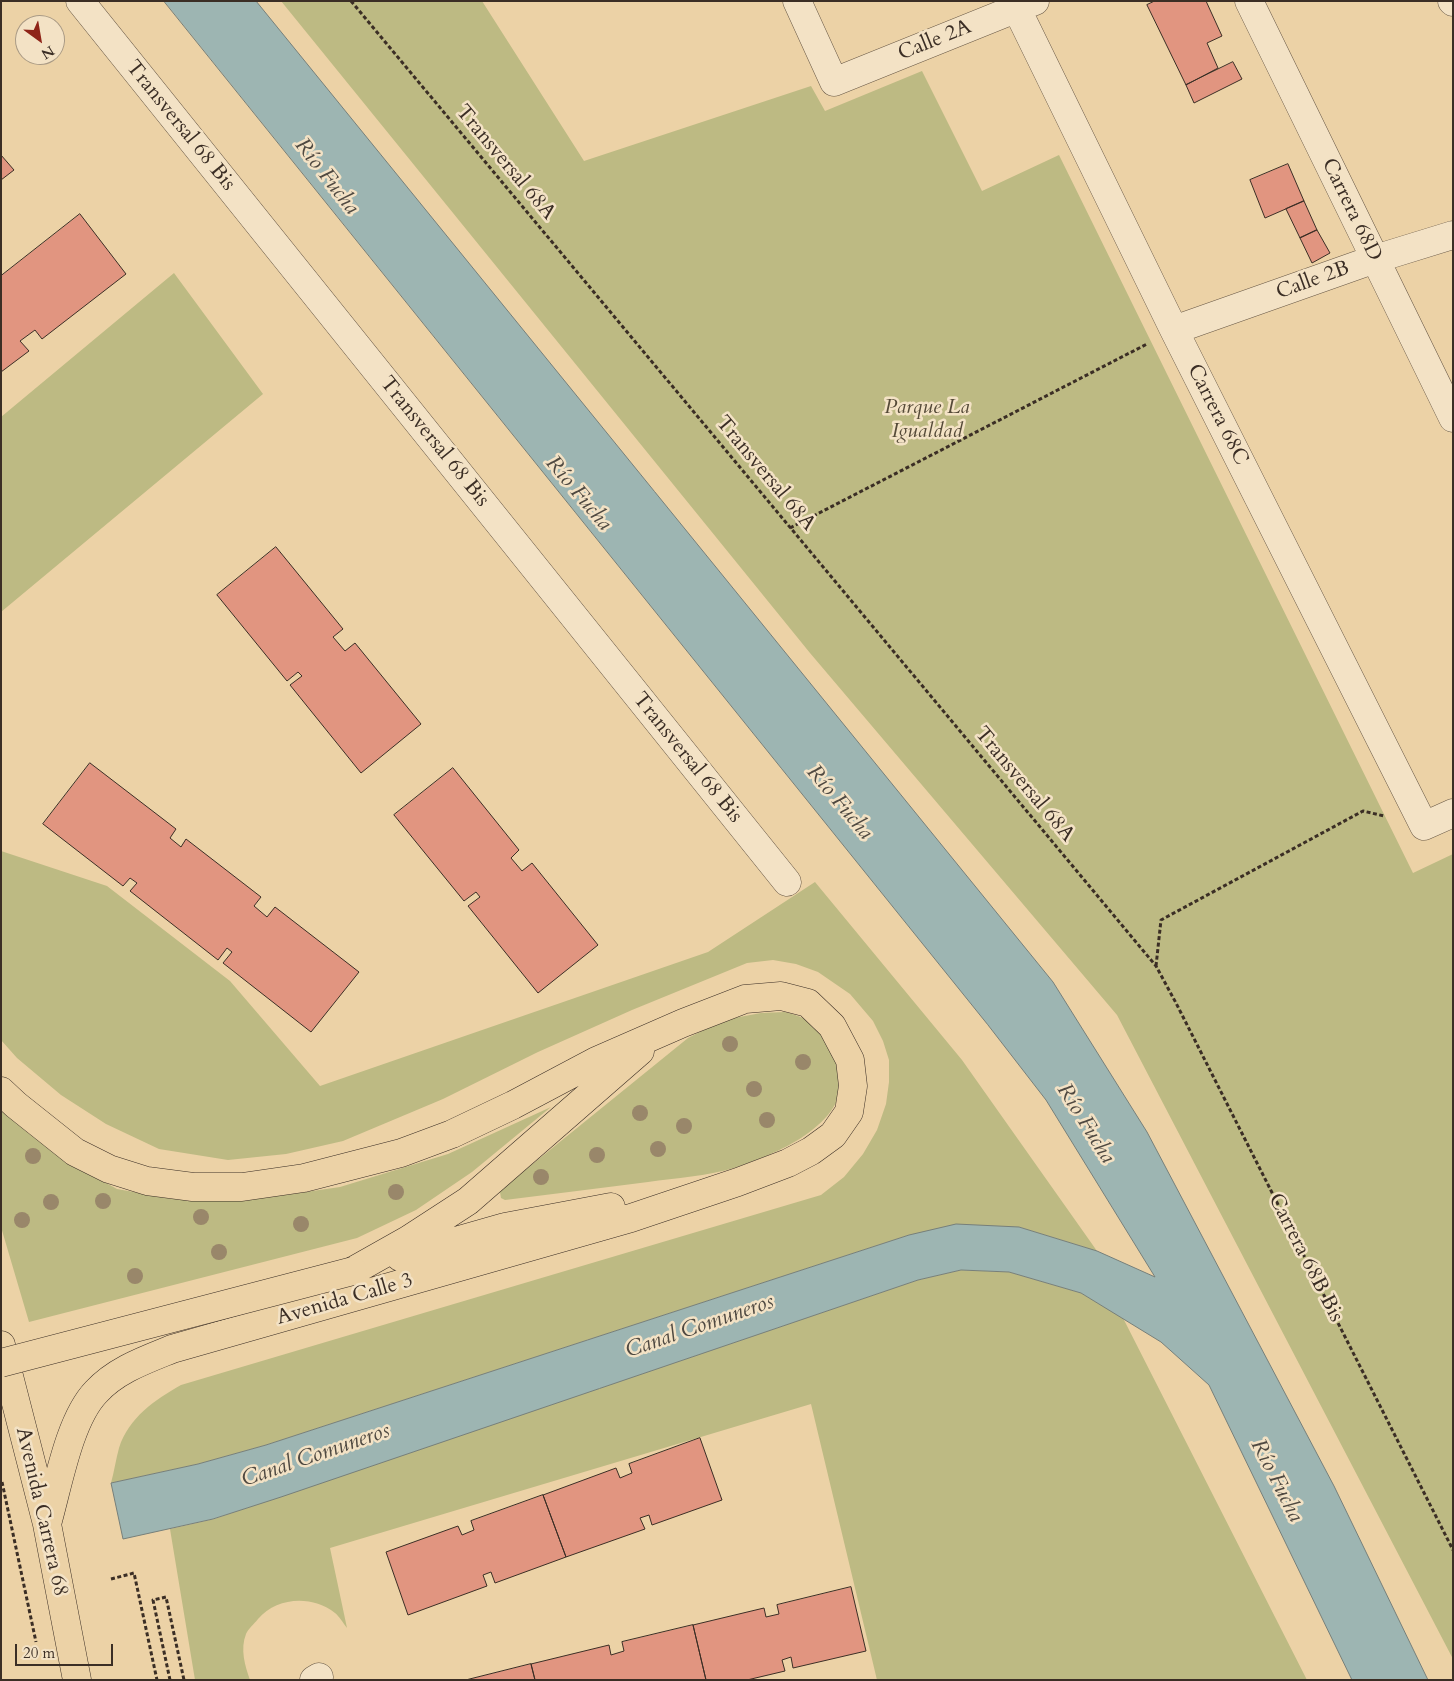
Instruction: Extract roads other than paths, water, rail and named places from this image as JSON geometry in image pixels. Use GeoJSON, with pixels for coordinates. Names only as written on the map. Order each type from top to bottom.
{"type":"FeatureCollection","features":[{"type":"Feature","properties":{"kind":"main road","name":"Avenida Calle 3"},"geometry":{"type":"LineString","coordinates":[[1,1091],[75,1152],[109,1169],[156,1183],[193,1187],[242,1187],[304,1178],[409,1150],[452,1134],[513,1105],[596,1061],[683,1023],[746,999],[781,996],[808,1003],[832,1026],[850,1060],[853,1086],[849,1112],[833,1135],[811,1151],[788,1163],[631,1218],[172,1349],[136,1363],[115,1376],[96,1392],[84,1408],[73,1431],[47,1524]]}},
{"type":"Feature","properties":{"kind":"main road","name":"Avenida Calle 3"},"geometry":{"type":"LineString","coordinates":[[353,1271],[408,1240],[468,1201],[636,1054],[683,1023]]}},
{"type":"Feature","properties":{"kind":"main road","name":"Avenida Calle 3"},"geometry":{"type":"LineString","coordinates":[[1,1363],[353,1271],[505,1227],[715,1188],[738,1182]]}},
{"type":"Feature","properties":{"kind":"main road","name":"Avenida Carrera 68"},"geometry":{"type":"LineString","coordinates":[[1,1344],[47,1524],[77,1680]]}},
{"type":"Feature","properties":{"kind":"street","name":"Transversal 68 Bis"},"geometry":{"type":"LineString","coordinates":[[80,1],[787,882]]}},
{"type":"Feature","properties":{"kind":"street","name":"Calle 2A"},"geometry":{"type":"LineString","coordinates":[[797,1],[834,82],[1021,4]]}},
{"type":"Feature","properties":{"kind":"street","name":"Carrera 68D"},"geometry":{"type":"LineString","coordinates":[[1248,1],[1453,418]]}},
{"type":"Feature","properties":{"kind":"street","name":"Carrera 68C"},"geometry":{"type":"LineString","coordinates":[[1021,4],[1174,330],[1424,826],[1453,813]]}},
{"type":"Feature","properties":{"kind":"street","name":"Calle 2B"},"geometry":{"type":"LineString","coordinates":[[1174,330],[1375,259],[1453,235]]}},
{"type":"Feature","properties":{"kind":"water"},"geometry":{"type":"Polygon","coordinates":[[[164,1],[256,1],[1053,982],[1147,1132],[1334,1486],[1428,1680],[1352,1680],[1209,1385],[1161,1342],[1081,1293],[1009,1272],[961,1270],[918,1280],[281,1497],[213,1519],[123,1539],[111,1483],[198,1464],[266,1445],[909,1235],[956,1224],[1019,1227],[1097,1251],[1155,1277],[1046,1100],[988,1025],[164,1]]]}},
{"type":"Feature","properties":{"kind":"water label","name":"Río Fucha"},"geometry":{"type":"Point","coordinates":[326,177]}},
{"type":"Feature","properties":{"kind":"water label","name":"Río Fucha"},"geometry":{"type":"Point","coordinates":[578,494]}},
{"type":"Feature","properties":{"kind":"water label","name":"Río Fucha"},"geometry":{"type":"Point","coordinates":[839,803]}},
{"type":"Feature","properties":{"kind":"water label","name":"Río Fucha"},"geometry":{"type":"Point","coordinates":[1085,1124]}},
{"type":"Feature","properties":{"kind":"water label","name":"Canal Comuneros"},"geometry":{"type":"Point","coordinates":[700,1327]}},
{"type":"Feature","properties":{"kind":"water label","name":"Canal Comuneros"},"geometry":{"type":"Point","coordinates":[316,1456]}},
{"type":"Feature","properties":{"kind":"water label","name":"Río Fucha"},"geometry":{"type":"Point","coordinates":[1276,1481]}},
{"type":"Feature","properties":{"kind":"park label","name":"Parque La Igualdad"},"geometry":{"type":"Point","coordinates":[927,420]}}]}
